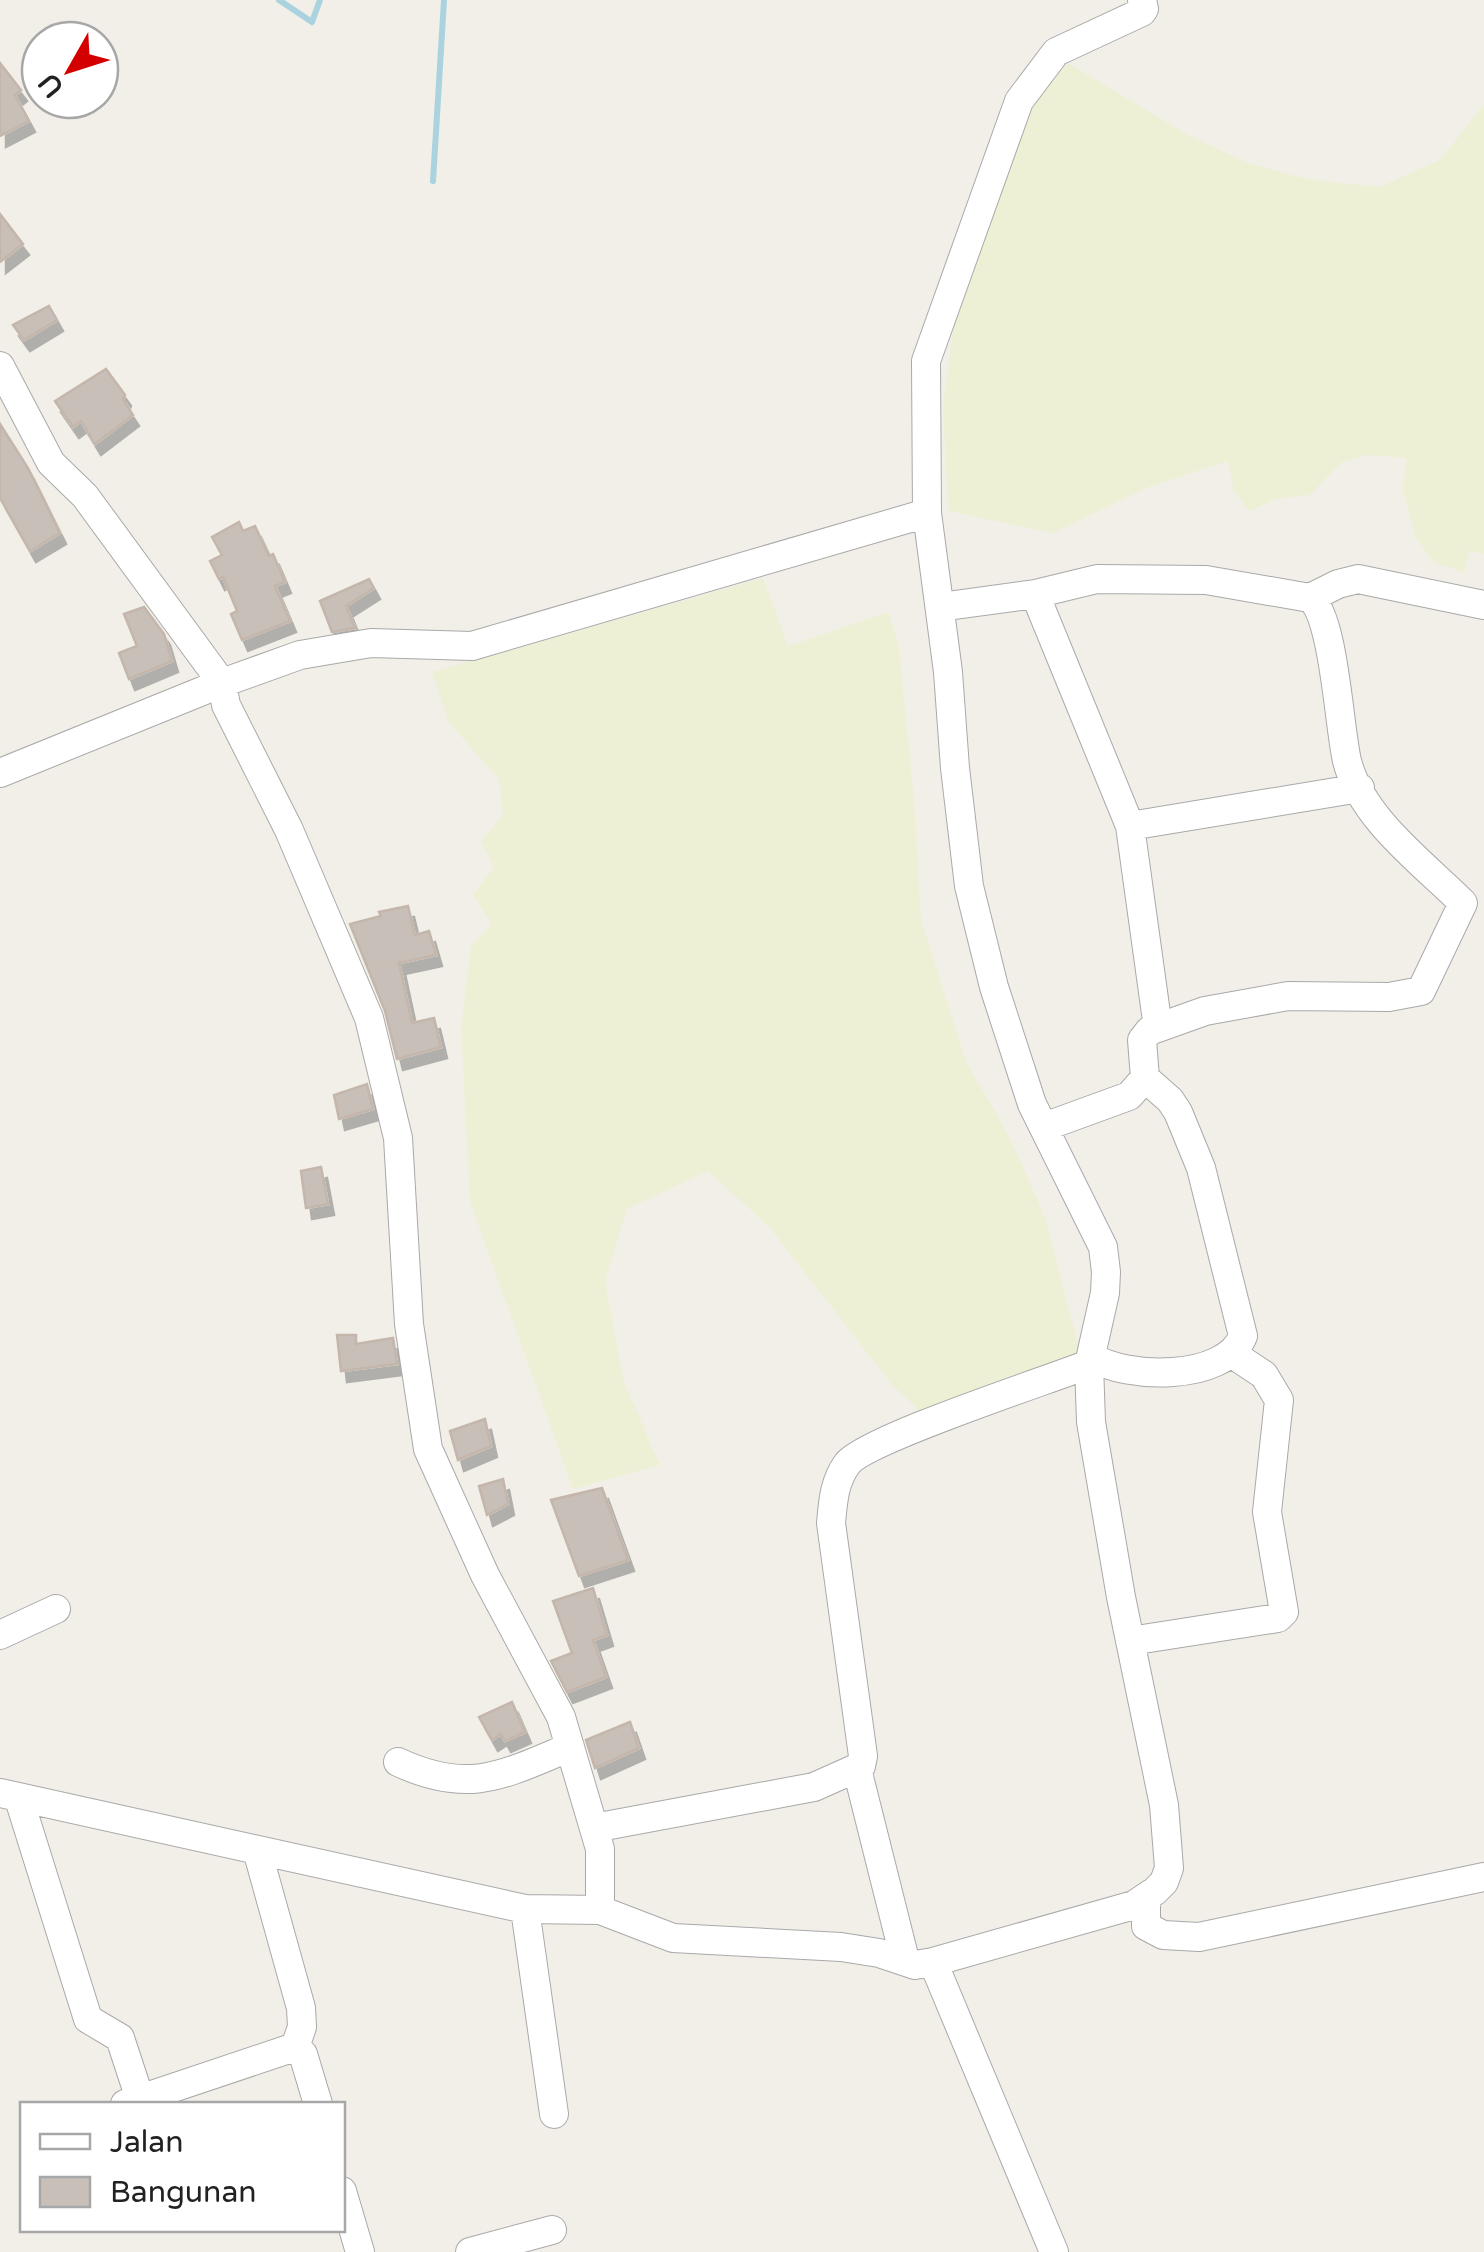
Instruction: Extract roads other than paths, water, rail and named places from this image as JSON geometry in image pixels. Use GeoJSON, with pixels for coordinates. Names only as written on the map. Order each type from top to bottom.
{"type":"FeatureCollection","features":[{"type":"Feature","properties":{"kind":"street"},"geometry":{"type":"LineString","coordinates":[[9,1796],[524,1908],[600,1910],[673,1938],[841,1948],[919,1961],[1134,1905],[1164,1882],[1169,1868],[1164,1805],[1130,1641],[1092,1422],[1091,1360],[1105,1293],[1102,1247],[1032,1104],[994,987],[969,886],[927,513],[925,446],[926,361],[1019,101],[1056,52],[1142,12],[1142,0]]}},
{"type":"Feature","properties":{"kind":"street"},"geometry":{"type":"LineString","coordinates":[[0,366],[51,463],[85,496],[222,683],[226,705],[289,830],[369,1018],[398,1138],[409,1324],[428,1449],[485,1575],[561,1717],[600,1849],[600,1910]]}},
{"type":"Feature","properties":{"kind":"street"},"geometry":{"type":"LineString","coordinates":[[0,774],[300,655],[371,642],[472,646],[927,513]]}},
{"type":"Feature","properties":{"kind":"street"},"geometry":{"type":"LineString","coordinates":[[940,607],[1034,594],[1097,580],[1206,580],[1310,598],[1316,602],[1326,626],[1348,764],[1372,812],[1473,910],[1420,991],[1390,997],[1288,996],[1205,1010],[1149,1031],[1142,1040],[1144,1078],[1129,1096],[1044,1127]]}},
{"type":"Feature","properties":{"kind":"street"},"geometry":{"type":"LineString","coordinates":[[1310,598],[1338,584],[1358,580],[1484,605]]}},
{"type":"Feature","properties":{"kind":"street"},"geometry":{"type":"LineString","coordinates":[[1034,594],[1130,826],[1158,1028]]}},
{"type":"Feature","properties":{"kind":"street"},"geometry":{"type":"LineString","coordinates":[[1130,826],[1360,788]]}},
{"type":"Feature","properties":{"kind":"street"},"geometry":{"type":"LineString","coordinates":[[594,1828],[814,1786],[861,1766],[863,1756],[832,1523],[833,1494],[849,1462],[886,1441],[1091,1360],[1107,1367],[1185,1373],[1200,1370],[1241,1342],[1243,1329],[1201,1168],[1178,1112],[1144,1078]]}},
{"type":"Feature","properties":{"kind":"street"},"geometry":{"type":"LineString","coordinates":[[1130,1641],[1278,1618],[1284,1612],[1267,1512],[1279,1400],[1264,1375],[1230,1353]]}},
{"type":"Feature","properties":{"kind":"street"},"geometry":{"type":"LineString","coordinates":[[0,1635],[56,1609]]}},
{"type":"Feature","properties":{"kind":"street"},"geometry":{"type":"LineString","coordinates":[[398,1762],[424,1774],[472,1782],[510,1772],[570,1748]]}},
{"type":"Feature","properties":{"kind":"street"},"geometry":{"type":"LineString","coordinates":[[857,1769],[919,1961],[1054,2252]]}},
{"type":"Feature","properties":{"kind":"street"},"geometry":{"type":"LineString","coordinates":[[9,1796],[88,2019],[120,2038],[132,2102],[295,2047]]}},
{"type":"Feature","properties":{"kind":"street"},"geometry":{"type":"LineString","coordinates":[[258,1850],[303,2018],[295,2047]]}},
{"type":"Feature","properties":{"kind":"street"},"geometry":{"type":"LineString","coordinates":[[1146,1899],[1146,1926],[1163,1935],[1199,1937],[1484,1876]]}},
{"type":"Feature","properties":{"kind":"street"},"geometry":{"type":"LineString","coordinates":[[524,1908],[554,2114]]}},
{"type":"Feature","properties":{"kind":"street"},"geometry":{"type":"LineString","coordinates":[[295,2047],[303,2054],[317,2102]]}},
{"type":"Feature","properties":{"kind":"street"},"geometry":{"type":"LineString","coordinates":[[345,2201],[360,2252]]}},
{"type":"Feature","properties":{"kind":"street"},"geometry":{"type":"LineString","coordinates":[[470,2252],[552,2230]]}},
{"type":"Feature","properties":{"kind":"waterway"},"geometry":{"type":"LineString","coordinates":[[279,0],[312,22],[320,0]]}},
{"type":"Feature","properties":{"kind":"waterway"},"geometry":{"type":"LineString","coordinates":[[433,181],[444,0]]}}]}
